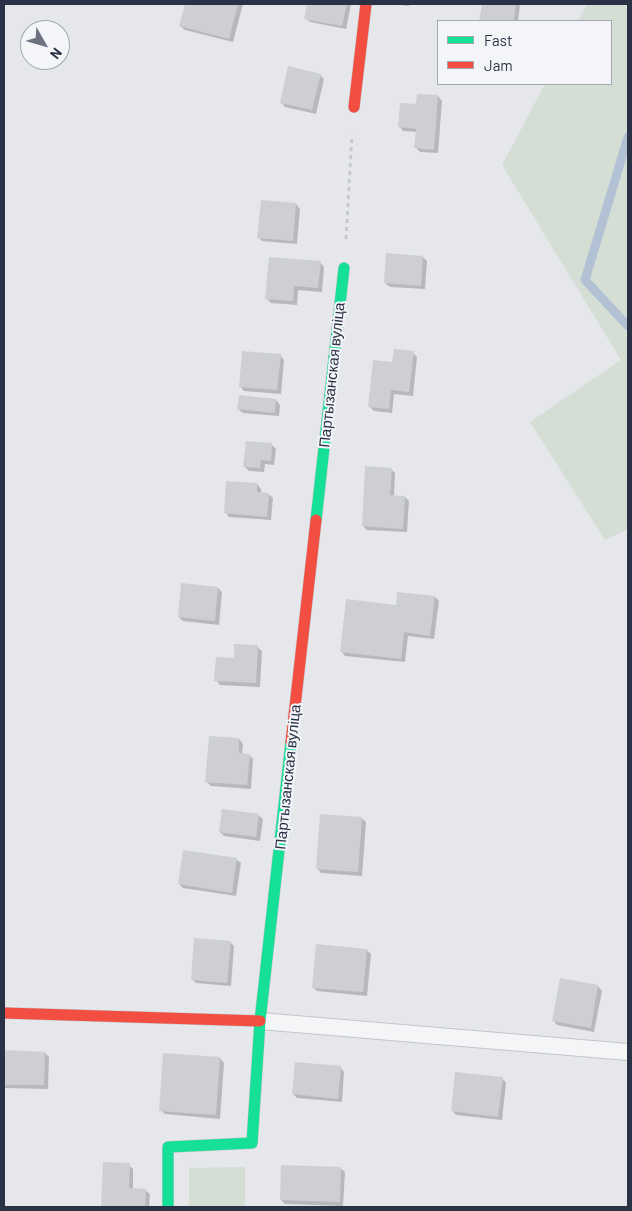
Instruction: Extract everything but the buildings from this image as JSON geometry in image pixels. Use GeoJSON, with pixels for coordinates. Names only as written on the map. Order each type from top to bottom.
{"type":"FeatureCollection","features":[{"type":"Feature","properties":{"kind":"street"},"geometry":{"type":"LineString","coordinates":[[354,107],[366,4]]}},
{"type":"Feature","properties":{"kind":"street","name":"Партызанская вуліца"},"geometry":{"type":"LineString","coordinates":[[168,1207],[168,1147],[252,1144],[260,1021],[344,268]]}},
{"type":"Feature","properties":{"kind":"street"},"geometry":{"type":"LineString","coordinates":[[4,1013],[260,1021]]}},
{"type":"Feature","properties":{"kind":"lane"},"geometry":{"type":"LineString","coordinates":[[260,1021],[628,1052]]}},
{"type":"Feature","properties":{"kind":"path"},"geometry":{"type":"LineString","coordinates":[[344,268],[354,107]]}},
{"type":"Feature","properties":{"kind":"shaded area"},"geometry":{"type":"Polygon","coordinates":[[[587,4],[628,4],[628,529],[605,540],[530,422],[621,360],[502,165],[544,85],[612,85],[612,20],[579,20],[587,4]]]}},
{"type":"Feature","properties":{"kind":"shaded area"},"geometry":{"type":"Polygon","coordinates":[[[245,1167],[245,1207],[189,1207],[189,1168],[245,1167]]]}},
{"type":"Feature","properties":{"kind":"waterway"},"geometry":{"type":"LineString","coordinates":[[628,137],[585,280],[628,326]]}},
{"type":"Feature","properties":{"kind":"traffic: fast"},"geometry":{"type":"LineString","coordinates":[[316,520],[344,268]]}},
{"type":"Feature","properties":{"kind":"traffic: fast"},"geometry":{"type":"LineString","coordinates":[[168,1207],[168,1147],[252,1143],[260,1021],[291,742]]}},
{"type":"Feature","properties":{"kind":"traffic: jam"},"geometry":{"type":"LineString","coordinates":[[354,107],[366,4]]}},
{"type":"Feature","properties":{"kind":"traffic: jam"},"geometry":{"type":"LineString","coordinates":[[291,742],[316,520]]}},
{"type":"Feature","properties":{"kind":"traffic: jam"},"geometry":{"type":"LineString","coordinates":[[4,1013],[260,1021]]}}]}
